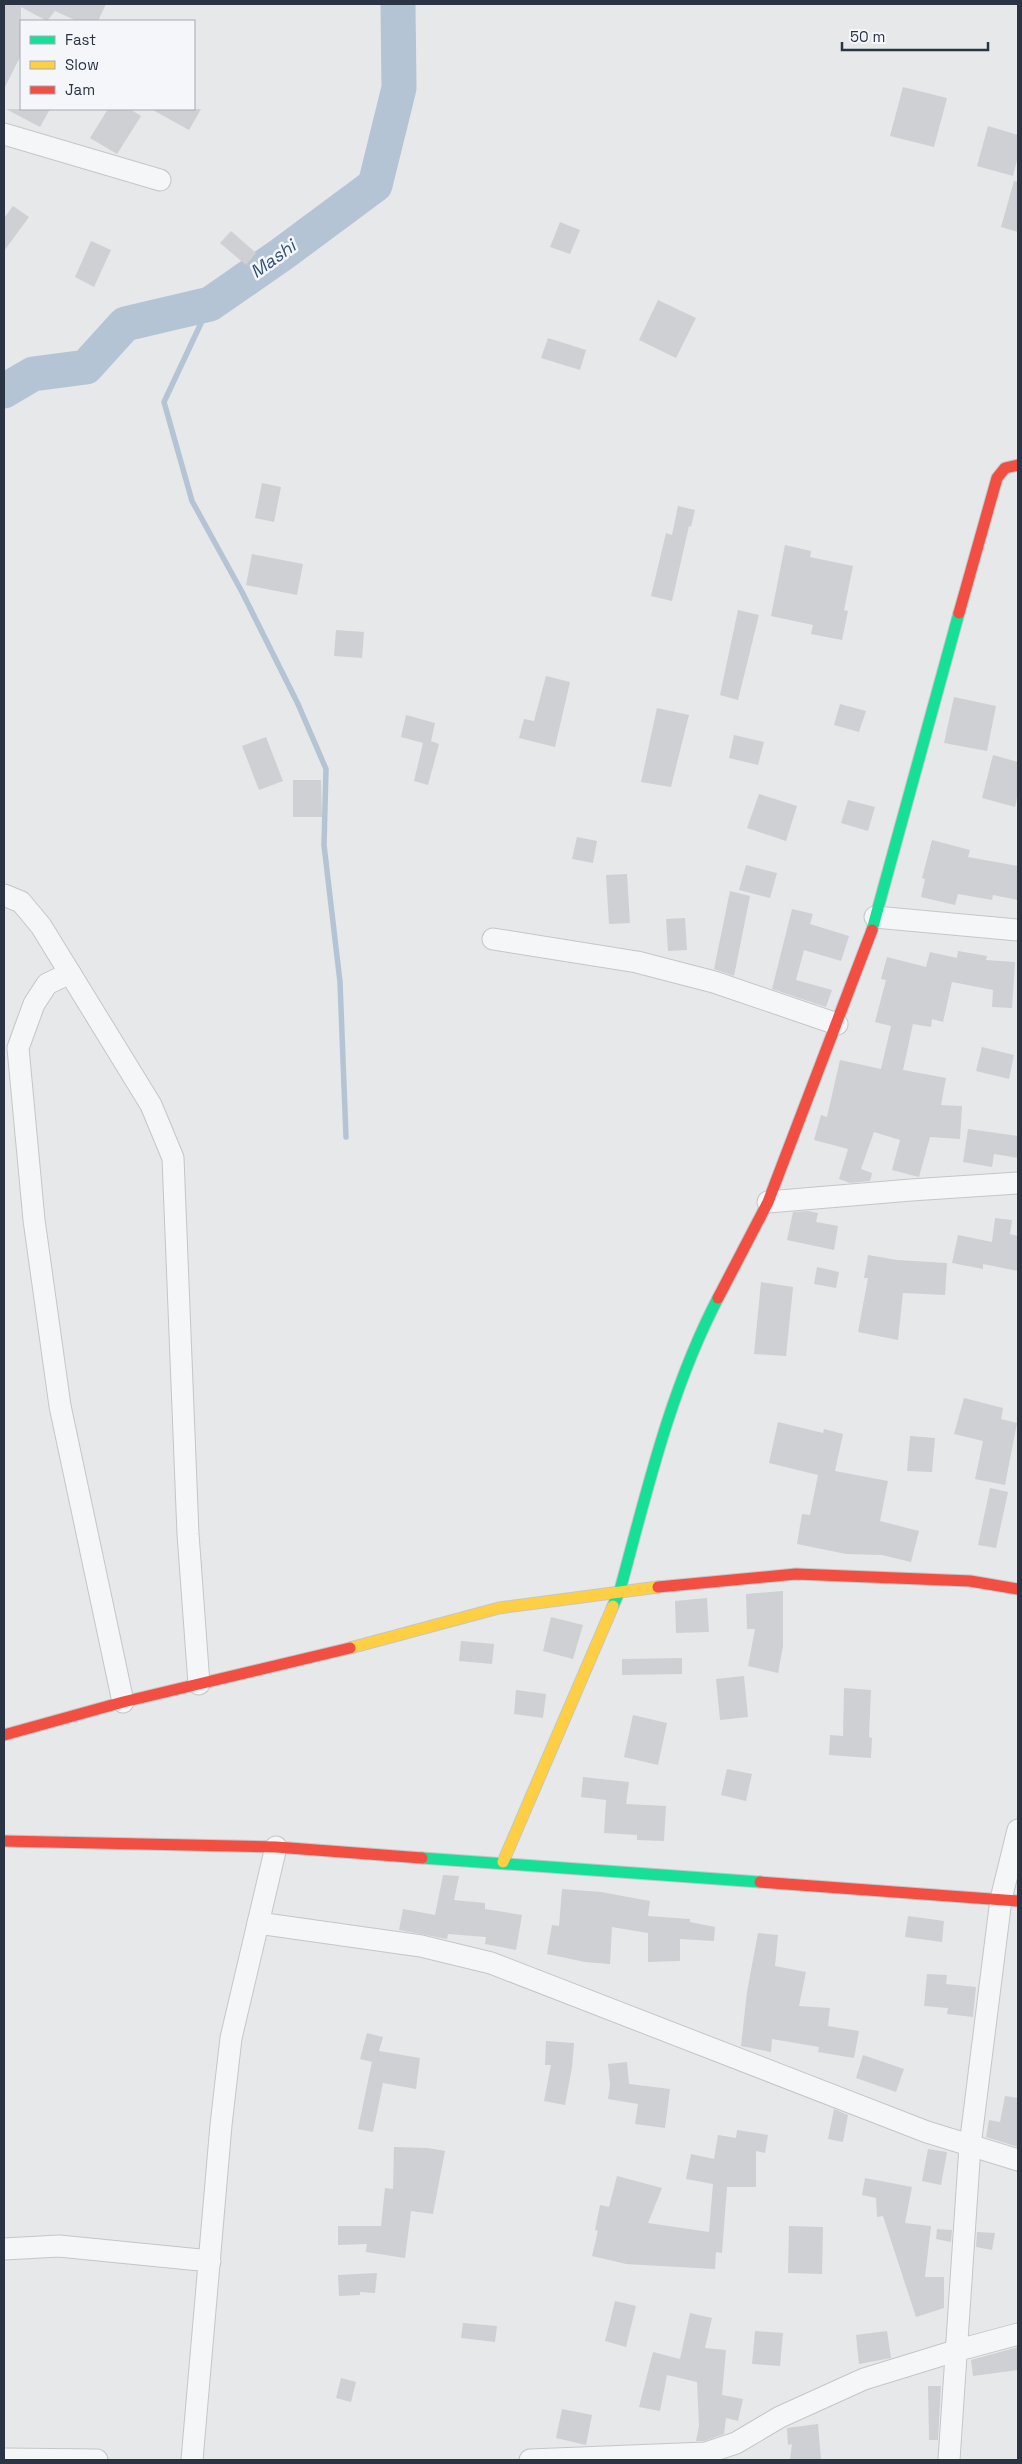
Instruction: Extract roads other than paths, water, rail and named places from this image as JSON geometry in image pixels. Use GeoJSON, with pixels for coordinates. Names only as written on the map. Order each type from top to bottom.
{"type":"FeatureCollection","features":[{"type":"Feature","properties":{"kind":"street"},"geometry":{"type":"LineString","coordinates":[[4,134],[160,180]]}},
{"type":"Feature","properties":{"kind":"street"},"geometry":{"type":"LineString","coordinates":[[503,1862],[620,1590],[667,1418],[701,1331],[768,1202],[837,1024],[875,917],[994,486],[1005,468],[1018,465]]}},
{"type":"Feature","properties":{"kind":"street"},"geometry":{"type":"LineString","coordinates":[[4,895],[20,902],[41,926],[151,1105],[173,1158],[188,1524],[199,1684]]}},
{"type":"Feature","properties":{"kind":"street"},"geometry":{"type":"LineString","coordinates":[[875,917],[1018,930]]}},
{"type":"Feature","properties":{"kind":"street"},"geometry":{"type":"LineString","coordinates":[[493,939],[637,962],[714,982],[837,1024]]}},
{"type":"Feature","properties":{"kind":"street"},"geometry":{"type":"LineString","coordinates":[[70,973],[47,984],[25,1024],[18,1048],[34,1220],[60,1406],[123,1702]]}},
{"type":"Feature","properties":{"kind":"street"},"geometry":{"type":"LineString","coordinates":[[768,1202],[1018,1183]]}},
{"type":"Feature","properties":{"kind":"street"},"geometry":{"type":"LineString","coordinates":[[4,1735],[123,1702],[329,1654],[499,1608],[620,1590],[796,1574],[970,1581],[1018,1589]]}},
{"type":"Feature","properties":{"kind":"street"},"geometry":{"type":"LineString","coordinates":[[949,2460],[970,2146],[1010,1900],[1018,1830]]}},
{"type":"Feature","properties":{"kind":"street"},"geometry":{"type":"LineString","coordinates":[[4,1841],[276,1846],[1010,1900]]}},
{"type":"Feature","properties":{"kind":"street"},"geometry":{"type":"LineString","coordinates":[[192,2460],[221,2125],[231,2038],[276,1846]]}},
{"type":"Feature","properties":{"kind":"street"},"geometry":{"type":"LineString","coordinates":[[258,1923],[421,1946],[491,1963],[927,2132],[1018,2160]]}},
{"type":"Feature","properties":{"kind":"street"},"geometry":{"type":"LineString","coordinates":[[4,2249],[59,2246],[210,2261]]}},
{"type":"Feature","properties":{"kind":"street"},"geometry":{"type":"LineString","coordinates":[[530,2460],[706,2453],[736,2443],[780,2417],[864,2379],[1018,2334]]}},
{"type":"Feature","properties":{"kind":"street"},"geometry":{"type":"LineString","coordinates":[[706,2453],[729,2460]]}},
{"type":"Feature","properties":{"kind":"street"},"geometry":{"type":"LineString","coordinates":[[4,2459],[97,2460]]}},
{"type":"Feature","properties":{"kind":"waterway","name":"Mashi"},"geometry":{"type":"LineString","coordinates":[[4,391],[33,374],[86,367],[125,324],[210,304],[282,254],[375,185],[399,88],[398,4]]}},
{"type":"Feature","properties":{"kind":"waterway"},"geometry":{"type":"LineString","coordinates":[[210,304],[164,402],[192,501],[242,592],[298,704],[326,769],[324,845],[340,982],[346,1137]]}}]}
